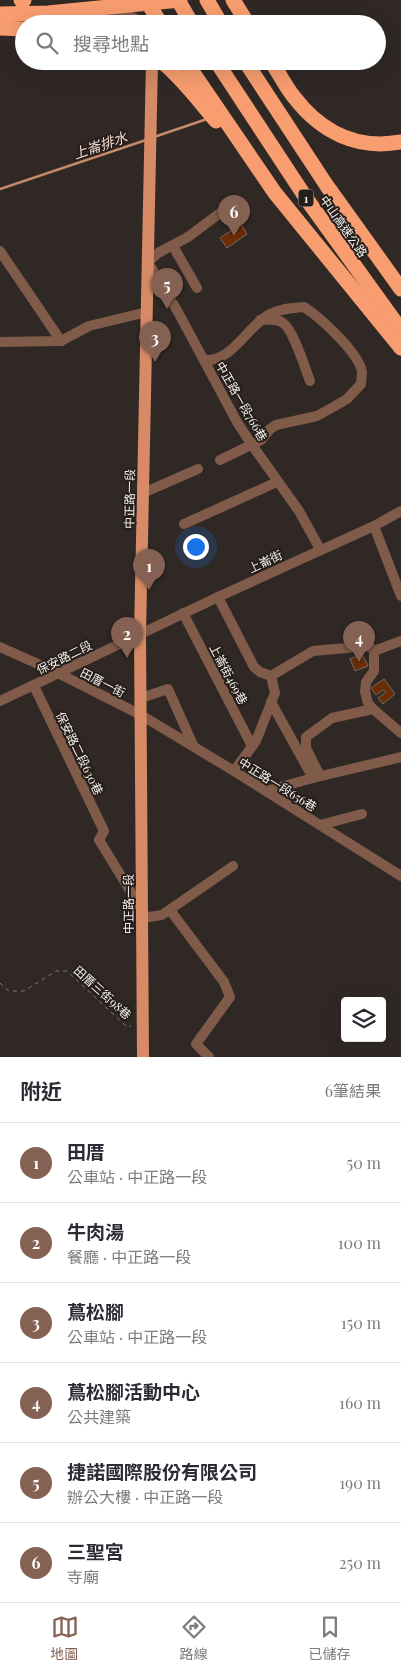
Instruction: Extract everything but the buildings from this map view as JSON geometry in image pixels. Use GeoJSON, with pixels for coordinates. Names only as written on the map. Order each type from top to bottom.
{"type":"FeatureCollection","features":[{"type":"Feature","properties":{"kind":"highway"},"geometry":{"type":"LineString","coordinates":[[146,0],[155,15]]}},
{"type":"Feature","properties":{"kind":"highway"},"geometry":{"type":"LineString","coordinates":[[0,14],[48,12],[179,0],[187,15]]}},
{"type":"Feature","properties":{"kind":"highway"},"geometry":{"type":"LineString","coordinates":[[207,0],[216,15]]}},
{"type":"Feature","properties":{"kind":"highway"},"geometry":{"type":"LineString","coordinates":[[233,0],[242,15]]}},
{"type":"Feature","properties":{"kind":"highway"},"geometry":{"type":"LineString","coordinates":[[0,29],[15,30]]}},
{"type":"Feature","properties":{"kind":"highway"},"geometry":{"type":"LineString","coordinates":[[169,70],[218,124],[269,190],[275,193]]}},
{"type":"Feature","properties":{"kind":"highway"},"geometry":{"type":"LineString","coordinates":[[191,70],[275,193],[401,348]]}},
{"type":"Feature","properties":{"kind":"highway","name":"中山高速公路"},"geometry":{"type":"LineString","coordinates":[[222,70],[308,200],[401,330]]}},
{"type":"Feature","properties":{"kind":"highway","name":"中山高速公路"},"geometry":{"type":"LineString","coordinates":[[250,70],[327,186],[401,288]]}},
{"type":"Feature","properties":{"kind":"highway"},"geometry":{"type":"LineString","coordinates":[[277,70],[294,97],[317,121],[340,136],[360,143],[384,145],[401,142]]}},
{"type":"Feature","properties":{"kind":"main road"},"geometry":{"type":"LineString","coordinates":[[153,15],[154,0]]}},
{"type":"Feature","properties":{"kind":"main road","name":"中正路一段"},"geometry":{"type":"LineString","coordinates":[[143,1057],[140,634],[152,70]]}},
{"type":"Feature","properties":{"kind":"street"},"geometry":{"type":"LineString","coordinates":[[0,10],[94,15]]}},
{"type":"Feature","properties":{"kind":"street"},"geometry":{"type":"LineString","coordinates":[[148,262],[158,253],[173,246],[232,204]]}},
{"type":"Feature","properties":{"kind":"street"},"geometry":{"type":"LineString","coordinates":[[173,246],[197,288]]}},
{"type":"Feature","properties":{"kind":"street"},"geometry":{"type":"LineString","coordinates":[[0,251],[61,341]]}},
{"type":"Feature","properties":{"kind":"street","name":"中正路一段766巷"},"geometry":{"type":"LineString","coordinates":[[148,262],[252,445],[299,511],[320,549]]}},
{"type":"Feature","properties":{"kind":"street"},"geometry":{"type":"LineString","coordinates":[[204,360],[212,361],[222,357],[260,320],[270,313],[283,309],[304,307],[325,322],[349,349],[362,371],[361,384],[347,399],[336,406],[317,416],[276,426],[261,440],[220,460]]}},
{"type":"Feature","properties":{"kind":"street"},"geometry":{"type":"LineString","coordinates":[[0,342],[61,341],[89,326],[147,312]]}},
{"type":"Feature","properties":{"kind":"street"},"geometry":{"type":"LineString","coordinates":[[260,320],[277,320],[285,324],[294,340],[310,381]]}},
{"type":"Feature","properties":{"kind":"street"},"geometry":{"type":"LineString","coordinates":[[143,492],[198,469]]}},
{"type":"Feature","properties":{"kind":"street"},"geometry":{"type":"LineString","coordinates":[[184,524],[277,482]]}},
{"type":"Feature","properties":{"kind":"street","name":"上崙街"},"geometry":{"type":"LineString","coordinates":[[140,634],[320,549],[374,526],[401,511]]}},
{"type":"Feature","properties":{"kind":"street"},"geometry":{"type":"LineString","coordinates":[[374,526],[401,596]]}},
{"type":"Feature","properties":{"kind":"street"},"geometry":{"type":"LineString","coordinates":[[218,597],[254,667],[260,672],[271,676]]}},
{"type":"Feature","properties":{"kind":"street","name":"上崙街469巷"},"geometry":{"type":"LineString","coordinates":[[183,613],[252,746]]}},
{"type":"Feature","properties":{"kind":"street","name":"保安路二段"},"geometry":{"type":"LineString","coordinates":[[0,701],[140,634]]}},
{"type":"Feature","properties":{"kind":"street"},"geometry":{"type":"LineString","coordinates":[[374,651],[401,641]]}},
{"type":"Feature","properties":{"kind":"street"},"geometry":{"type":"LineString","coordinates":[[271,676],[313,651],[369,646],[374,651],[374,672],[366,682],[365,692],[368,703],[372,709],[401,733]]}},
{"type":"Feature","properties":{"kind":"street","name":"田厝一街"},"geometry":{"type":"LineString","coordinates":[[0,647],[58,673],[141,715]]}},
{"type":"Feature","properties":{"kind":"street"},"geometry":{"type":"LineString","coordinates":[[234,771],[256,740],[275,693],[271,676]]}},
{"type":"Feature","properties":{"kind":"street","name":"保安路二段630巷"},"geometry":{"type":"LineString","coordinates":[[34,686],[104,831],[99,840],[142,915]]}},
{"type":"Feature","properties":{"kind":"street"},"geometry":{"type":"LineString","coordinates":[[141,698],[168,689],[194,747]]}},
{"type":"Feature","properties":{"kind":"street"},"geometry":{"type":"LineString","coordinates":[[271,702],[317,777]]}},
{"type":"Feature","properties":{"kind":"street"},"geometry":{"type":"LineString","coordinates":[[317,777],[306,748],[306,737],[332,718],[372,709]]}},
{"type":"Feature","properties":{"kind":"street","name":"中正路一段656巷"},"geometry":{"type":"LineString","coordinates":[[141,715],[401,876]]}},
{"type":"Feature","properties":{"kind":"street"},"geometry":{"type":"LineString","coordinates":[[266,791],[401,757]]}},
{"type":"Feature","properties":{"kind":"street"},"geometry":{"type":"LineString","coordinates":[[320,825],[362,814]]}},
{"type":"Feature","properties":{"kind":"street"},"geometry":{"type":"LineString","coordinates":[[142,915],[162,915],[233,866]]}},
{"type":"Feature","properties":{"kind":"street"},"geometry":{"type":"LineString","coordinates":[[170,910],[224,982],[230,997],[196,1044],[209,1057]]}},
{"type":"Feature","properties":{"kind":"path","name":"田厝三街98巷"},"geometry":{"type":"LineString","coordinates":[[0,983],[9,991],[24,991],[56,972],[67,970],[126,1026],[143,1028]]}},
{"type":"Feature","properties":{"kind":"waterway","name":"上崙排水"},"geometry":{"type":"LineString","coordinates":[[154,137],[207,119]]}},
{"type":"Feature","properties":{"kind":"waterway","name":"上崙排水"},"geometry":{"type":"LineString","coordinates":[[0,189],[146,140]]}},
{"type":"Feature","properties":{"kind":"place","name":"三聖宮"},"geometry":{"type":"Point","coordinates":[234,236]}},
{"type":"Feature","properties":{"kind":"place","name":"捷諾國際股份有限公司"},"geometry":{"type":"Point","coordinates":[167,309]}},
{"type":"Feature","properties":{"kind":"place","name":"蔦松腳"},"geometry":{"type":"Point","coordinates":[155,362]}},
{"type":"Feature","properties":{"kind":"place","name":"田厝"},"geometry":{"type":"Point","coordinates":[149,590]}},
{"type":"Feature","properties":{"kind":"place","name":"牛肉湯"},"geometry":{"type":"Point","coordinates":[127,658]}},
{"type":"Feature","properties":{"kind":"place","name":"蔦松腳活動中心"},"geometry":{"type":"Point","coordinates":[359,662]}}]}
